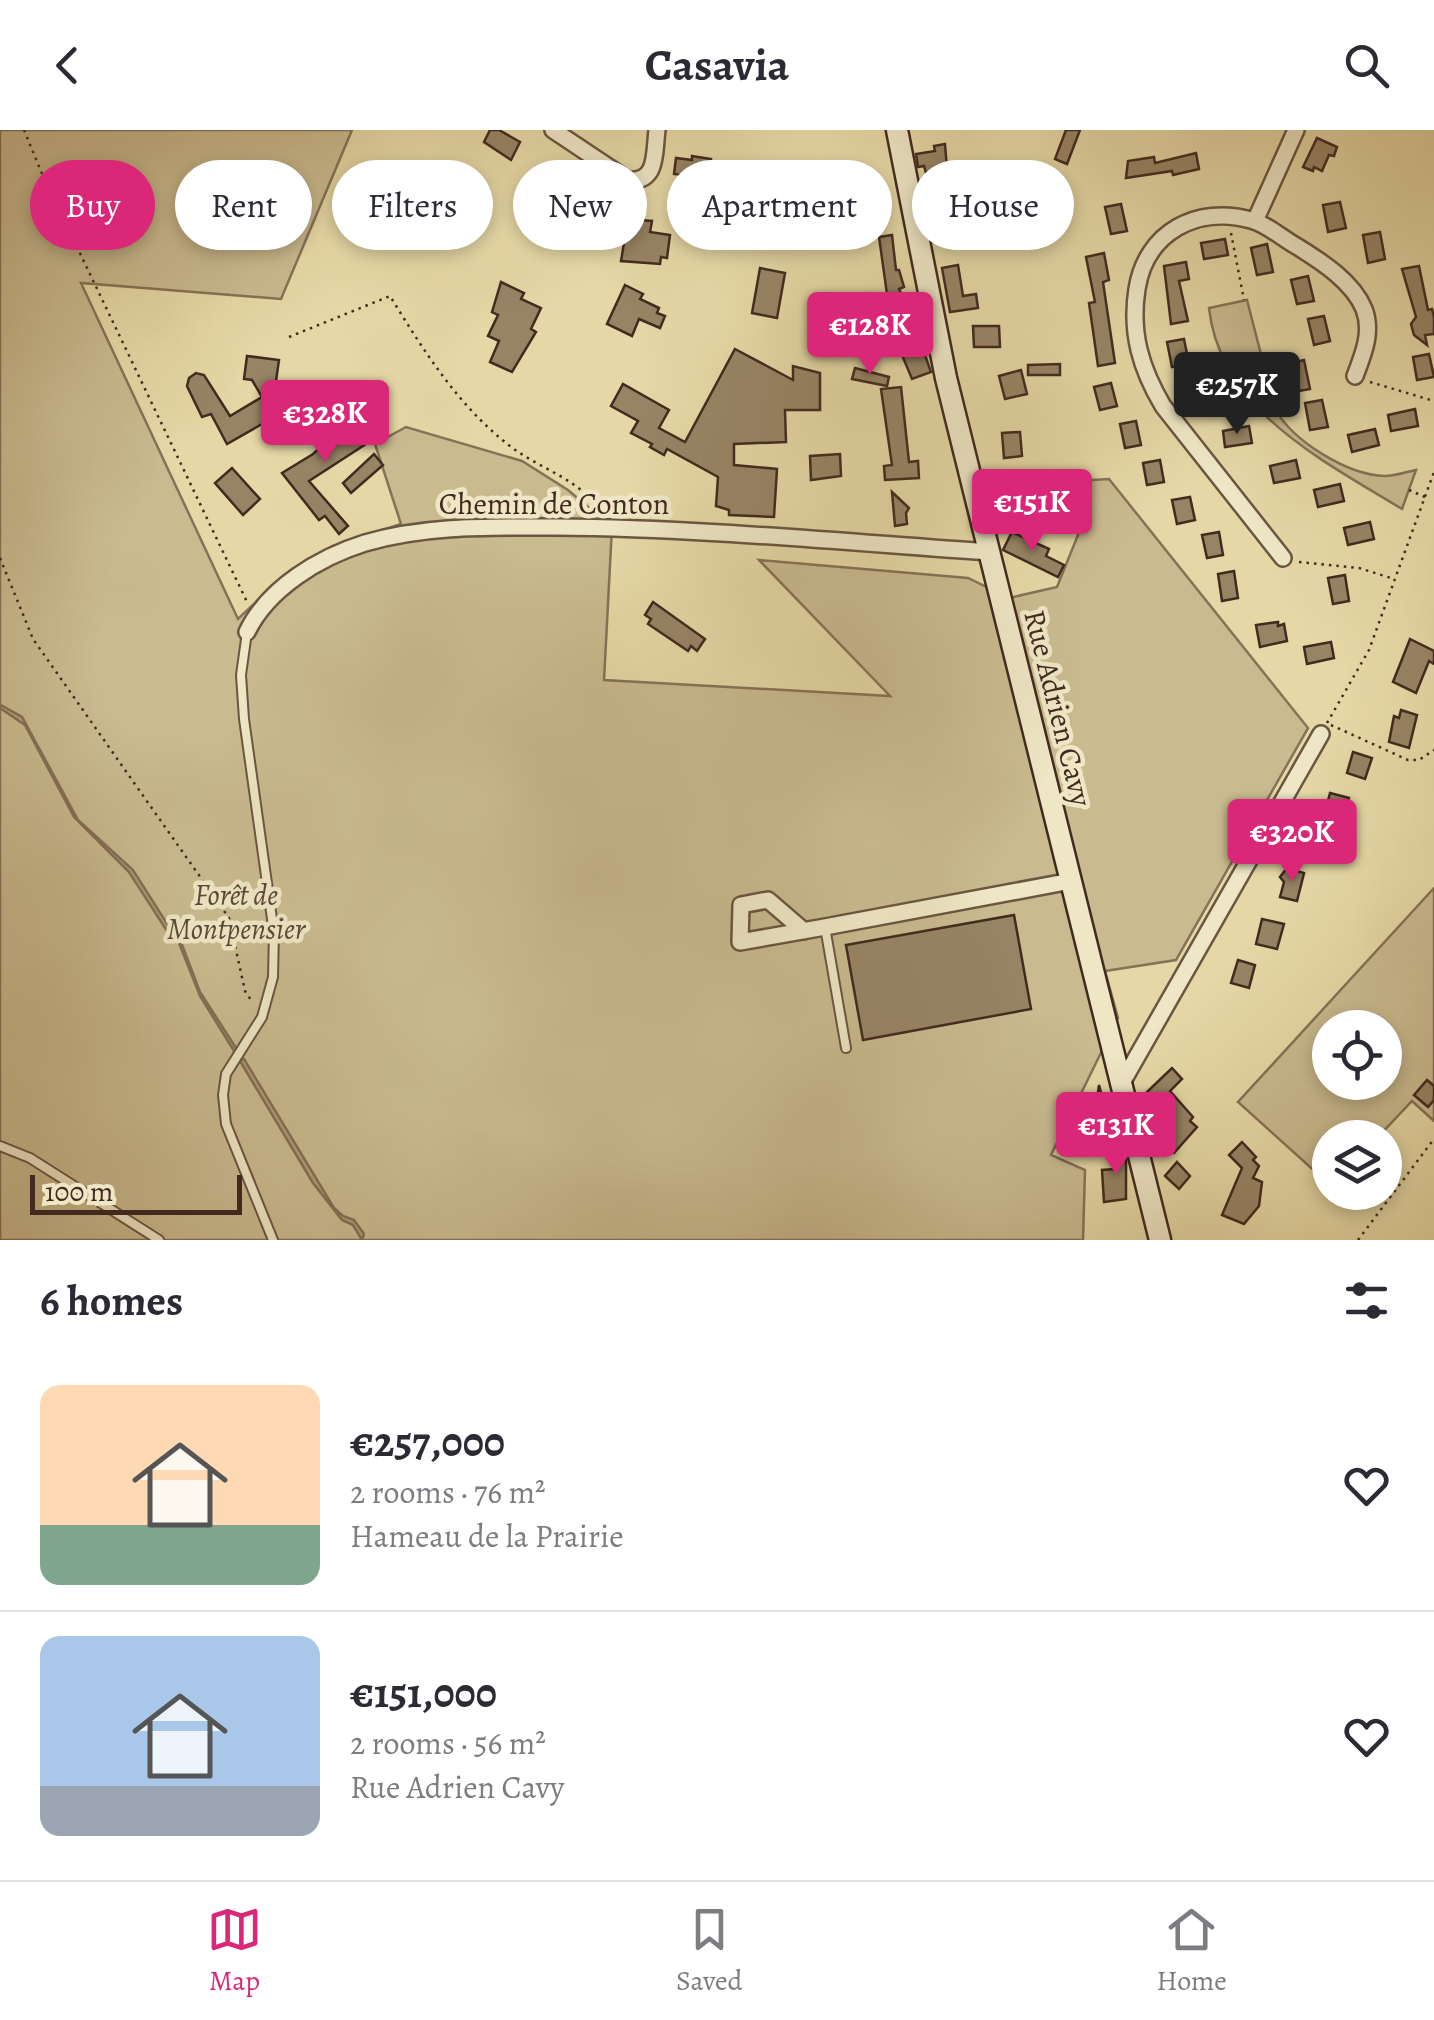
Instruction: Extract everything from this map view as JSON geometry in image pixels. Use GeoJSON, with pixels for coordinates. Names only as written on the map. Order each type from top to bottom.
{"type":"FeatureCollection","features":[{"type":"Feature","properties":{"kind":"main road","name":"Rue Adrien Cavy"},"geometry":{"type":"LineString","coordinates":[[897,130],[946,378],[1160,1240]]}},
{"type":"Feature","properties":{"kind":"street"},"geometry":{"type":"LineString","coordinates":[[553,130],[628,180],[640,181],[650,176],[653,167],[657,130]]}},
{"type":"Feature","properties":{"kind":"street"},"geometry":{"type":"LineString","coordinates":[[1255,221],[1296,130]]}},
{"type":"Feature","properties":{"kind":"street"},"geometry":{"type":"LineString","coordinates":[[1283,558],[1149,382],[1135,336],[1134,310],[1141,272],[1158,242],[1185,222],[1228,217],[1255,221],[1317,259],[1356,295],[1366,312],[1365,349],[1355,376]]}},
{"type":"Feature","properties":{"kind":"street","name":"Chemin de Conton"},"geometry":{"type":"LineString","coordinates":[[247,632],[256,612],[327,557],[367,543],[423,532],[470,527],[612,528],[988,552]]}},
{"type":"Feature","properties":{"kind":"street"},"geometry":{"type":"LineString","coordinates":[[1123,1081],[1324,728]]}},
{"type":"Feature","properties":{"kind":"street"},"geometry":{"type":"LineString","coordinates":[[804,931],[1071,881]]}},
{"type":"Feature","properties":{"kind":"lane","name":"Chemin de Conton"},"geometry":{"type":"LineString","coordinates":[[247,632],[240,675],[274,934],[273,977],[262,1017],[226,1074],[223,1095],[226,1124],[273,1240]]}},
{"type":"Feature","properties":{"kind":"lane"},"geometry":{"type":"LineString","coordinates":[[825,927],[846,1048]]}},
{"type":"Feature","properties":{"kind":"lane"},"geometry":{"type":"LineString","coordinates":[[0,1146],[30,1158],[159,1240]]}},
{"type":"Feature","properties":{"kind":"path"},"geometry":{"type":"LineString","coordinates":[[24,130],[42,176],[247,603],[256,612]]}},
{"type":"Feature","properties":{"kind":"path"},"geometry":{"type":"LineString","coordinates":[[1228,217],[1244,300]]}},
{"type":"Feature","properties":{"kind":"path"},"geometry":{"type":"LineString","coordinates":[[289,338],[390,296],[435,368],[482,422],[513,449],[573,482],[597,504],[612,528]]}},
{"type":"Feature","properties":{"kind":"path"},"geometry":{"type":"LineString","coordinates":[[1355,376],[1434,401]]}},
{"type":"Feature","properties":{"kind":"path"},"geometry":{"type":"LineString","coordinates":[[1434,472],[1359,670],[1324,728],[1408,760],[1419,760],[1434,750]]}},
{"type":"Feature","properties":{"kind":"path"},"geometry":{"type":"LineString","coordinates":[[1409,490],[1425,496]]}},
{"type":"Feature","properties":{"kind":"path"},"geometry":{"type":"LineString","coordinates":[[0,558],[33,639],[230,918],[245,991],[262,1017]]}},
{"type":"Feature","properties":{"kind":"path"},"geometry":{"type":"LineString","coordinates":[[1283,558],[1314,566],[1359,568],[1394,580]]}},
{"type":"Feature","properties":{"kind":"path"},"geometry":{"type":"LineString","coordinates":[[1358,1240],[1434,1139]]}},
{"type":"Feature","properties":{"kind":"green space","name":"Forêt de Montpensier"},"geometry":{"type":"Polygon","coordinates":[[[0,130],[352,130],[339,160],[332,160],[332,178],[312,225],[312,160],[175,160],[175,250],[302,250],[281,299],[81,283],[238,619],[273,586],[333,546],[401,524],[375,444],[406,427],[522,461],[568,490],[612,527],[604,680],[890,696],[759,560],[968,578],[1009,598],[1057,587],[1080,530],[1076,481],[1109,479],[1308,728],[1176,960],[1105,971],[1118,1018],[1051,1155],[1085,1170],[1083,1240],[0,1240],[0,130]]]}},
{"type":"Feature","properties":{"kind":"green space"},"geometry":{"type":"Polygon","coordinates":[[[1247,300],[1275,409],[1283,421],[1322,454],[1354,470],[1385,476],[1416,470],[1402,509],[1309,451],[1254,404],[1233,376],[1217,344],[1209,308],[1247,300]]]}},
{"type":"Feature","properties":{"kind":"green space"},"geometry":{"type":"Polygon","coordinates":[[[1434,888],[1434,1121],[1412,1101],[1394,1120],[1312,1120],[1312,1169],[1238,1102],[1312,1021],[1312,1100],[1402,1100],[1402,1010],[1322,1010],[1434,888]]]}},
{"type":"Feature","properties":{"kind":"shaded area"},"geometry":{"type":"Polygon","coordinates":[[[1,705],[22,717],[78,820],[133,870],[181,942],[200,992],[238,1051],[234,1051],[200,996],[179,943],[129,872],[74,817],[25,725],[1,705]]]}},
{"type":"Feature","properties":{"kind":"shaded area"},"geometry":{"type":"Polygon","coordinates":[[[244,1059],[334,1208],[354,1220],[364,1234],[362,1240],[353,1225],[342,1220],[313,1183],[240,1061],[244,1059]]]}},
{"type":"Feature","properties":{"kind":"building"},"geometry":{"type":"Polygon","coordinates":[[[490,130],[499,130],[520,142],[511,160],[484,142],[490,130]]]}},
{"type":"Feature","properties":{"kind":"building"},"geometry":{"type":"Polygon","coordinates":[[[1066,130],[1080,130],[1069,160],[1055,159],[1066,130]]]}},
{"type":"Feature","properties":{"kind":"building"},"geometry":{"type":"Polygon","coordinates":[[[1317,138],[1337,147],[1322,171],[1303,167],[1317,138]]]}},
{"type":"Feature","properties":{"kind":"building"},"geometry":{"type":"Polygon","coordinates":[[[945,144],[946,160],[917,160],[916,154],[935,151],[934,146],[945,144]]]}},
{"type":"Feature","properties":{"kind":"building"},"geometry":{"type":"Polygon","coordinates":[[[1196,153],[1199,169],[1126,178],[1128,161],[1154,157],[1155,163],[1196,153]]]}},
{"type":"Feature","properties":{"kind":"building"},"geometry":{"type":"Polygon","coordinates":[[[1340,202],[1346,228],[1328,232],[1323,205],[1340,202]]]}},
{"type":"Feature","properties":{"kind":"building"},"geometry":{"type":"Polygon","coordinates":[[[1121,204],[1127,231],[1111,234],[1105,207],[1121,204]]]}},
{"type":"Feature","properties":{"kind":"building"},"geometry":{"type":"Polygon","coordinates":[[[647,221],[652,221],[650,232],[667,235],[667,258],[661,257],[660,264],[621,261],[623,250],[647,250],[647,221]]]}},
{"type":"Feature","properties":{"kind":"building"},"geometry":{"type":"Polygon","coordinates":[[[1380,232],[1385,259],[1368,263],[1363,235],[1380,232]]]}},
{"type":"Feature","properties":{"kind":"building"},"geometry":{"type":"Polygon","coordinates":[[[892,235],[896,270],[904,287],[899,289],[916,323],[931,372],[912,379],[897,343],[903,341],[883,297],[887,294],[881,250],[892,250],[892,235]]]}},
{"type":"Feature","properties":{"kind":"building"},"geometry":{"type":"Polygon","coordinates":[[[1225,239],[1228,255],[1204,259],[1201,243],[1225,239]]]}},
{"type":"Feature","properties":{"kind":"building"},"geometry":{"type":"Polygon","coordinates":[[[1267,244],[1273,272],[1257,275],[1251,248],[1267,244]]]}},
{"type":"Feature","properties":{"kind":"building"},"geometry":{"type":"Polygon","coordinates":[[[1104,253],[1109,280],[1103,282],[1115,363],[1098,366],[1089,303],[1095,302],[1086,257],[1104,253]]]}},
{"type":"Feature","properties":{"kind":"building"},"geometry":{"type":"Polygon","coordinates":[[[1186,262],[1189,279],[1179,281],[1188,321],[1171,324],[1164,266],[1186,262]]]}},
{"type":"Feature","properties":{"kind":"building"},"geometry":{"type":"Polygon","coordinates":[[[958,265],[963,296],[976,294],[978,308],[950,312],[942,268],[958,265]]]}},
{"type":"Feature","properties":{"kind":"building"},"geometry":{"type":"Polygon","coordinates":[[[1419,266],[1428,310],[1432,309],[1434,317],[1434,334],[1425,335],[1427,345],[1414,335],[1411,324],[1416,317],[1402,269],[1419,266]]]}},
{"type":"Feature","properties":{"kind":"building"},"geometry":{"type":"Polygon","coordinates":[[[760,268],[785,273],[777,318],[752,313],[760,268]]]}},
{"type":"Feature","properties":{"kind":"building"},"geometry":{"type":"Polygon","coordinates":[[[1308,276],[1314,301],[1297,304],[1291,280],[1308,276]]]}},
{"type":"Feature","properties":{"kind":"building"},"geometry":{"type":"Polygon","coordinates":[[[501,282],[524,293],[521,299],[541,308],[531,329],[536,332],[512,372],[490,362],[499,341],[488,336],[498,315],[492,312],[501,282]]]}},
{"type":"Feature","properties":{"kind":"building"},"geometry":{"type":"Polygon","coordinates":[[[625,285],[643,294],[640,299],[659,308],[657,313],[665,316],[660,328],[639,319],[632,336],[607,324],[625,285]]]}},
{"type":"Feature","properties":{"kind":"building"},"geometry":{"type":"Polygon","coordinates":[[[1324,316],[1330,341],[1314,345],[1308,319],[1324,316]]]}},
{"type":"Feature","properties":{"kind":"building"},"geometry":{"type":"Polygon","coordinates":[[[973,326],[999,326],[1000,347],[974,347],[973,326]]]}},
{"type":"Feature","properties":{"kind":"building"},"geometry":{"type":"Polygon","coordinates":[[[1184,339],[1189,364],[1172,367],[1167,342],[1184,339]]]}},
{"type":"Feature","properties":{"kind":"building"},"geometry":{"type":"Polygon","coordinates":[[[735,349],[793,380],[793,366],[820,373],[820,410],[785,410],[786,442],[734,444],[734,465],[777,469],[774,517],[729,515],[729,510],[716,506],[718,477],[667,449],[664,455],[650,447],[652,444],[631,433],[638,421],[611,406],[623,384],[669,410],[659,428],[685,442],[735,349]]]}},
{"type":"Feature","properties":{"kind":"building"},"geometry":{"type":"Polygon","coordinates":[[[1429,354],[1434,377],[1417,380],[1413,357],[1429,354]]]}},
{"type":"Feature","properties":{"kind":"building"},"geometry":{"type":"Polygon","coordinates":[[[247,356],[279,360],[276,381],[292,407],[227,444],[211,414],[202,417],[187,386],[196,373],[204,375],[230,416],[262,397],[252,380],[244,379],[247,356]]]}},
{"type":"Feature","properties":{"kind":"building"},"geometry":{"type":"Polygon","coordinates":[[[1304,360],[1310,389],[1293,392],[1287,364],[1304,360]]]}},
{"type":"Feature","properties":{"kind":"building"},"geometry":{"type":"Polygon","coordinates":[[[1060,364],[1060,375],[1028,375],[1028,365],[1060,364]]]}},
{"type":"Feature","properties":{"kind":"building"},"geometry":{"type":"Polygon","coordinates":[[[855,368],[889,377],[887,386],[852,379],[855,368]]]}},
{"type":"Feature","properties":{"kind":"building"},"geometry":{"type":"Polygon","coordinates":[[[1021,370],[1027,394],[1005,399],[999,376],[1021,370]]]}},
{"type":"Feature","properties":{"kind":"building"},"geometry":{"type":"Polygon","coordinates":[[[1111,383],[1117,406],[1100,410],[1094,387],[1111,383]]]}},
{"type":"Feature","properties":{"kind":"building"},"geometry":{"type":"Polygon","coordinates":[[[1215,383],[1219,399],[1192,405],[1188,389],[1215,383]]]}},
{"type":"Feature","properties":{"kind":"building"},"geometry":{"type":"Polygon","coordinates":[[[901,387],[909,462],[918,461],[919,478],[885,480],[884,466],[892,465],[881,389],[901,387]]]}},
{"type":"Feature","properties":{"kind":"building"},"geometry":{"type":"Polygon","coordinates":[[[328,399],[366,444],[309,481],[348,526],[339,534],[325,516],[319,520],[282,473],[313,454],[338,431],[314,402],[328,399]]]}},
{"type":"Feature","properties":{"kind":"building"},"geometry":{"type":"Polygon","coordinates":[[[1322,400],[1328,427],[1310,430],[1305,403],[1322,400]]]}},
{"type":"Feature","properties":{"kind":"building"},"geometry":{"type":"Polygon","coordinates":[[[1415,409],[1418,426],[1391,431],[1388,415],[1415,409]]]}},
{"type":"Feature","properties":{"kind":"building"},"geometry":{"type":"Polygon","coordinates":[[[1136,421],[1141,445],[1125,448],[1120,424],[1136,421]]]}},
{"type":"Feature","properties":{"kind":"building"},"geometry":{"type":"Polygon","coordinates":[[[1249,426],[1252,443],[1225,447],[1223,431],[1249,426]]]}},
{"type":"Feature","properties":{"kind":"building"},"geometry":{"type":"Polygon","coordinates":[[[1375,429],[1379,445],[1352,452],[1348,435],[1375,429]]]}},
{"type":"Feature","properties":{"kind":"building"},"geometry":{"type":"Polygon","coordinates":[[[1020,432],[1022,456],[1004,458],[1002,433],[1020,432]]]}},
{"type":"Feature","properties":{"kind":"building"},"geometry":{"type":"Polygon","coordinates":[[[374,454],[383,465],[351,493],[343,483],[374,454]]]}},
{"type":"Feature","properties":{"kind":"building"},"geometry":{"type":"Polygon","coordinates":[[[840,454],[841,476],[811,480],[810,456],[840,454]]]}},
{"type":"Feature","properties":{"kind":"building"},"geometry":{"type":"Polygon","coordinates":[[[1160,460],[1164,482],[1147,485],[1143,463],[1160,460]]]}},
{"type":"Feature","properties":{"kind":"building"},"geometry":{"type":"Polygon","coordinates":[[[1296,460],[1300,478],[1274,483],[1270,466],[1296,460]]]}},
{"type":"Feature","properties":{"kind":"building"},"geometry":{"type":"Polygon","coordinates":[[[232,468],[260,499],[243,515],[215,483],[232,468]]]}},
{"type":"Feature","properties":{"kind":"building"},"geometry":{"type":"Polygon","coordinates":[[[1340,484],[1344,501],[1318,507],[1314,490],[1340,484]]]}},
{"type":"Feature","properties":{"kind":"building"},"geometry":{"type":"Polygon","coordinates":[[[892,492],[909,508],[907,524],[895,526],[892,492]]]}},
{"type":"Feature","properties":{"kind":"building"},"geometry":{"type":"Polygon","coordinates":[[[1190,497],[1195,520],[1177,524],[1172,500],[1190,497]]]}},
{"type":"Feature","properties":{"kind":"building"},"geometry":{"type":"Polygon","coordinates":[[[1370,522],[1374,539],[1348,545],[1344,528],[1370,522]]]}},
{"type":"Feature","properties":{"kind":"building"},"geometry":{"type":"Polygon","coordinates":[[[1012,532],[1049,549],[1046,556],[1064,565],[1058,577],[1003,550],[1012,532]]]}},
{"type":"Feature","properties":{"kind":"building"},"geometry":{"type":"Polygon","coordinates":[[[1219,532],[1223,555],[1207,558],[1202,535],[1219,532]]]}},
{"type":"Feature","properties":{"kind":"building"},"geometry":{"type":"Polygon","coordinates":[[[1234,571],[1238,598],[1222,601],[1218,574],[1234,571]]]}},
{"type":"Feature","properties":{"kind":"building"},"geometry":{"type":"Polygon","coordinates":[[[1345,575],[1349,601],[1333,604],[1328,578],[1345,575]]]}},
{"type":"Feature","properties":{"kind":"building"},"geometry":{"type":"Polygon","coordinates":[[[653,602],[705,639],[697,651],[691,646],[688,651],[648,624],[651,619],[645,615],[653,602]]]}},
{"type":"Feature","properties":{"kind":"building"},"geometry":{"type":"Polygon","coordinates":[[[1278,622],[1278,626],[1284,624],[1287,641],[1260,647],[1256,625],[1278,622]]]}},
{"type":"Feature","properties":{"kind":"building"},"geometry":{"type":"Polygon","coordinates":[[[1410,639],[1434,651],[1434,664],[1429,661],[1416,693],[1393,682],[1410,639]]]}},
{"type":"Feature","properties":{"kind":"building"},"geometry":{"type":"Polygon","coordinates":[[[1331,642],[1334,658],[1307,664],[1304,647],[1331,642]]]}},
{"type":"Feature","properties":{"kind":"building"},"geometry":{"type":"Polygon","coordinates":[[[1401,710],[1417,715],[1409,748],[1389,742],[1394,716],[1399,718],[1401,710]]]}},
{"type":"Feature","properties":{"kind":"building"},"geometry":{"type":"Polygon","coordinates":[[[1353,752],[1372,758],[1365,779],[1347,773],[1353,752]]]}},
{"type":"Feature","properties":{"kind":"building"},"geometry":{"type":"Polygon","coordinates":[[[1330,793],[1349,798],[1343,819],[1335,817],[1323,858],[1302,852],[1309,829],[1320,832],[1330,793]]]}},
{"type":"Feature","properties":{"kind":"building"},"geometry":{"type":"Polygon","coordinates":[[[1287,868],[1304,873],[1297,901],[1280,897],[1284,882],[1280,877],[1287,868]]]}},
{"type":"Feature","properties":{"kind":"building"},"geometry":{"type":"Polygon","coordinates":[[[1014,915],[1031,1009],[863,1040],[846,945],[1014,915]]]}},
{"type":"Feature","properties":{"kind":"building"},"geometry":{"type":"Polygon","coordinates":[[[1262,919],[1284,924],[1277,949],[1256,944],[1262,919]]]}},
{"type":"Feature","properties":{"kind":"building"},"geometry":{"type":"Polygon","coordinates":[[[1238,960],[1255,965],[1249,988],[1231,983],[1238,960]]]}},
{"type":"Feature","properties":{"kind":"building"},"geometry":{"type":"Polygon","coordinates":[[[1172,1068],[1182,1079],[1170,1091],[1197,1127],[1174,1153],[1155,1136],[1169,1121],[1147,1092],[1172,1068]]]}},
{"type":"Feature","properties":{"kind":"building"},"geometry":{"type":"Polygon","coordinates":[[[1427,1080],[1434,1086],[1434,1100],[1428,1107],[1414,1095],[1427,1080]]]}},
{"type":"Feature","properties":{"kind":"building"},"geometry":{"type":"Polygon","coordinates":[[[1099,1085],[1106,1110],[1113,1110],[1116,1121],[1087,1123],[1086,1109],[1096,1107],[1099,1085]]]}},
{"type":"Feature","properties":{"kind":"building"},"geometry":{"type":"Polygon","coordinates":[[[1242,1142],[1259,1166],[1253,1178],[1262,1182],[1259,1206],[1244,1224],[1222,1215],[1242,1168],[1229,1155],[1242,1142]]]}},
{"type":"Feature","properties":{"kind":"building"},"geometry":{"type":"Polygon","coordinates":[[[1122,1145],[1126,1199],[1104,1202],[1102,1170],[1115,1169],[1110,1148],[1122,1145]]]}},
{"type":"Feature","properties":{"kind":"building"},"geometry":{"type":"Polygon","coordinates":[[[1177,1162],[1190,1176],[1179,1189],[1165,1176],[1177,1162]]]}}]}
